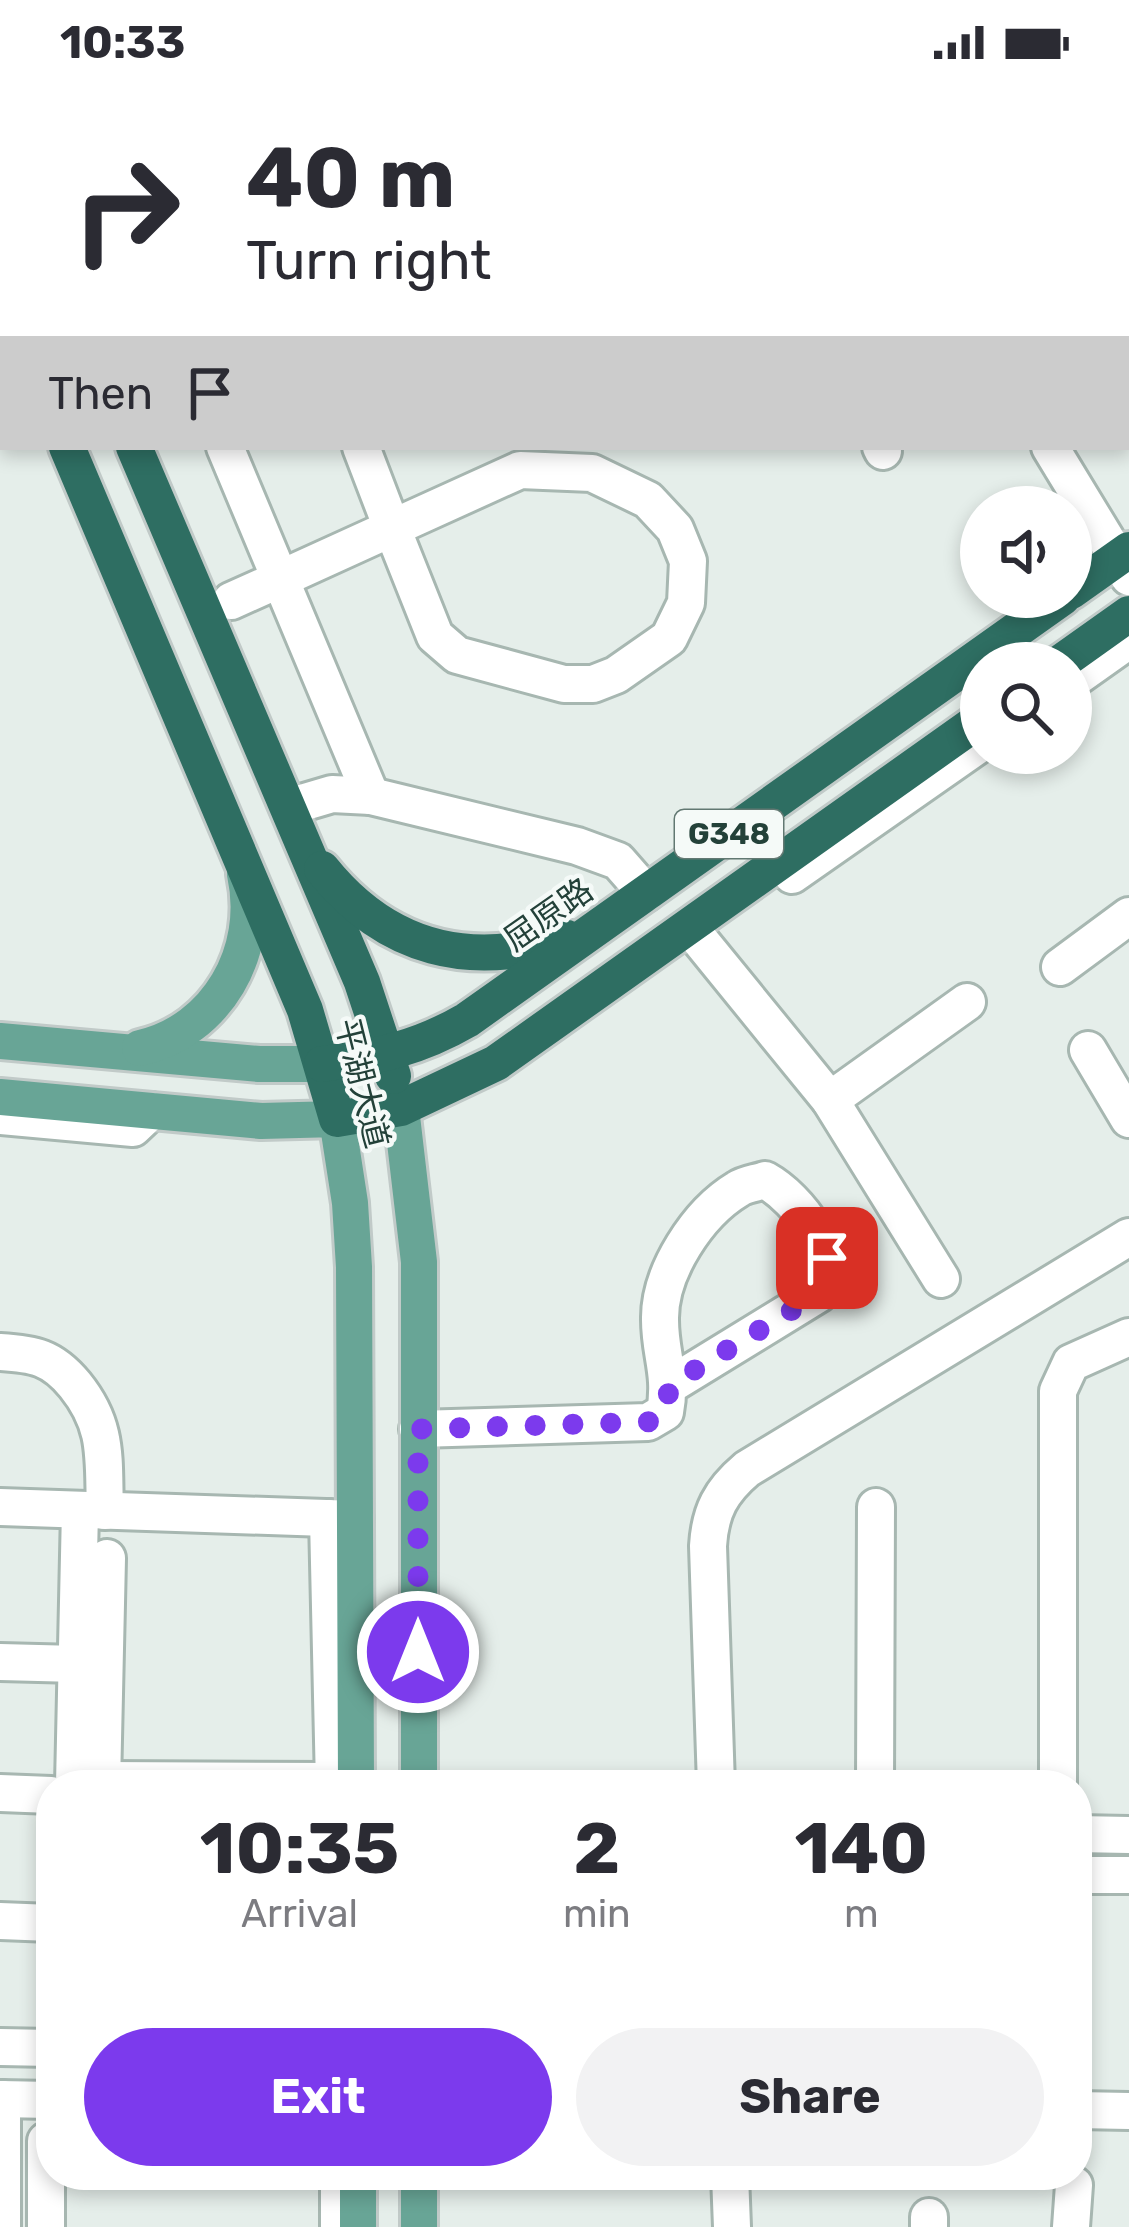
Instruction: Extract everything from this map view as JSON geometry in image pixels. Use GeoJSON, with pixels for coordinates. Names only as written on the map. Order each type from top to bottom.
{"type":"FeatureCollection","features":[{"type":"Feature","properties":{"kind":"highway","name":"平湖大道"},"geometry":{"type":"LineString","coordinates":[[68,450],[305,1010],[338,1119]]}},
{"type":"Feature","properties":{"kind":"highway","name":"平湖大道"},"geometry":{"type":"LineString","coordinates":[[135,450],[362,982],[388,1055],[400,1108]]}},
{"type":"Feature","properties":{"kind":"highway"},"geometry":{"type":"LineString","coordinates":[[1092,574],[1122,550]]}},
{"type":"Feature","properties":{"kind":"highway"},"geometry":{"type":"LineString","coordinates":[[1090,642],[1129,614]]}},
{"type":"Feature","properties":{"kind":"highway","name":"屈原路"},"geometry":{"type":"LineString","coordinates":[[322,1064],[388,1055],[429,1042],[467,1020],[1033,618]]}},
{"type":"Feature","properties":{"kind":"highway","name":"G348"},"geometry":{"type":"LineString","coordinates":[[338,1119],[400,1108],[496,1063],[960,734]]}},
{"type":"Feature","properties":{"kind":"highway"},"geometry":{"type":"LineString","coordinates":[[294,822],[326,874],[357,905],[395,932],[438,950],[484,955],[531,950],[575,935],[632,902]]}},
{"type":"Feature","properties":{"kind":"main road"},"geometry":{"type":"LineString","coordinates":[[109,1051],[144,1048],[177,1037],[204,1017],[226,989],[240,959],[247,926],[248,891],[241,859]]}},
{"type":"Feature","properties":{"kind":"main road","name":"屈原路"},"geometry":{"type":"LineString","coordinates":[[0,1041],[259,1064],[322,1064]]}},
{"type":"Feature","properties":{"kind":"main road"},"geometry":{"type":"LineString","coordinates":[[0,1097],[261,1121],[338,1119]]}},
{"type":"Feature","properties":{"kind":"main road","name":"平湖大道"},"geometry":{"type":"LineString","coordinates":[[400,1108],[419,1262],[419,1770]]}},
{"type":"Feature","properties":{"kind":"main road","name":"平湖大道"},"geometry":{"type":"LineString","coordinates":[[338,1119],[354,1267],[341,1518],[342,1770]]}},
{"type":"Feature","properties":{"kind":"main road"},"geometry":{"type":"LineString","coordinates":[[358,2190],[358,2227]]}},
{"type":"Feature","properties":{"kind":"main road"},"geometry":{"type":"LineString","coordinates":[[419,2190],[419,2227]]}},
{"type":"Feature","properties":{"kind":"street"},"geometry":{"type":"LineString","coordinates":[[226,450],[371,796]]}},
{"type":"Feature","properties":{"kind":"street"},"geometry":{"type":"LineString","coordinates":[[231,601],[392,528],[515,459],[592,472],[648,500],[675,529],[688,561],[686,604],[669,638],[616,676],[593,684],[564,684],[457,655],[435,636],[392,528],[362,450]]}},
{"type":"Feature","properties":{"kind":"street"},"geometry":{"type":"LineString","coordinates":[[1052,450],[1122,550]]}},
{"type":"Feature","properties":{"kind":"street"},"geometry":{"type":"LineString","coordinates":[[1092,666],[1129,640]]}},
{"type":"Feature","properties":{"kind":"street"},"geometry":{"type":"LineString","coordinates":[[496,1063],[700,939],[960,758]]}},
{"type":"Feature","properties":{"kind":"street"},"geometry":{"type":"LineString","coordinates":[[294,822],[332,794],[371,796],[577,846],[618,861],[632,902]]}},
{"type":"Feature","properties":{"kind":"street"},"geometry":{"type":"LineString","coordinates":[[1060,967],[1129,917]]}},
{"type":"Feature","properties":{"kind":"street"},"geometry":{"type":"LineString","coordinates":[[700,939],[830,1100],[941,1280]]}},
{"type":"Feature","properties":{"kind":"street"},"geometry":{"type":"LineString","coordinates":[[830,1100],[968,1002]]}},
{"type":"Feature","properties":{"kind":"street"},"geometry":{"type":"LineString","coordinates":[[1088,1050],[1129,1119]]}},
{"type":"Feature","properties":{"kind":"street"},"geometry":{"type":"LineString","coordinates":[[0,1116],[133,1129],[151,1111]]}},
{"type":"Feature","properties":{"kind":"street"},"geometry":{"type":"LineString","coordinates":[[418,1429],[648,1422],[665,1412],[670,1385],[660,1323],[661,1295],[670,1269],[702,1222],[740,1187],[765,1180],[788,1193],[827,1258],[828,1277],[820,1293],[670,1385]]}},
{"type":"Feature","properties":{"kind":"street"},"geometry":{"type":"LineString","coordinates":[[715,1770],[708,1546],[717,1500],[747,1468],[1129,1237]]}},
{"type":"Feature","properties":{"kind":"street"},"geometry":{"type":"LineString","coordinates":[[1058,1770],[1058,1391],[1071,1364],[1129,1337]]}},
{"type":"Feature","properties":{"kind":"street"},"geometry":{"type":"LineString","coordinates":[[0,1352],[36,1354],[58,1364],[95,1410],[103,1435],[77,1664],[91,1770]]}},
{"type":"Feature","properties":{"kind":"street"},"geometry":{"type":"LineString","coordinates":[[874,1770],[876,1507]]}},
{"type":"Feature","properties":{"kind":"street"},"geometry":{"type":"LineString","coordinates":[[0,1508],[341,1518]]}},
{"type":"Feature","properties":{"kind":"street"},"geometry":{"type":"LineString","coordinates":[[94,1770],[107,1558]]}},
{"type":"Feature","properties":{"kind":"street"},"geometry":{"type":"LineString","coordinates":[[0,1662],[77,1664]]}},
{"type":"Feature","properties":{"kind":"street"},"geometry":{"type":"LineString","coordinates":[[0,1793],[36,1794]]}},
{"type":"Feature","properties":{"kind":"street"},"geometry":{"type":"LineString","coordinates":[[1092,1834],[1129,1835]]}},
{"type":"Feature","properties":{"kind":"street"},"geometry":{"type":"LineString","coordinates":[[1092,1875],[1129,1875]]}},
{"type":"Feature","properties":{"kind":"street"},"geometry":{"type":"LineString","coordinates":[[0,1921],[36,1922]]}},
{"type":"Feature","properties":{"kind":"street"},"geometry":{"type":"LineString","coordinates":[[0,2047],[36,2048]]}},
{"type":"Feature","properties":{"kind":"street"},"geometry":{"type":"LineString","coordinates":[[2,2227],[1,2099],[36,2100]]}},
{"type":"Feature","properties":{"kind":"street"},"geometry":{"type":"LineString","coordinates":[[1092,2110],[1129,2111]]}},
{"type":"Feature","properties":{"kind":"street"},"geometry":{"type":"LineString","coordinates":[[46,2190],[46,2227]]}},
{"type":"Feature","properties":{"kind":"street"},"geometry":{"type":"LineString","coordinates":[[339,2190],[339,2227]]}},
{"type":"Feature","properties":{"kind":"street"},"geometry":{"type":"LineString","coordinates":[[731,2190],[732,2227]]}},
{"type":"Feature","properties":{"kind":"street"},"geometry":{"type":"LineString","coordinates":[[1071,2227],[1074,2190]]}},
{"type":"Feature","properties":{"kind":"route"},"geometry":{"type":"LineString","coordinates":[[418,1652],[418,1429],[648,1422],[665,1412],[670,1385],[820,1293],[828,1277],[827,1258]]}}]}
